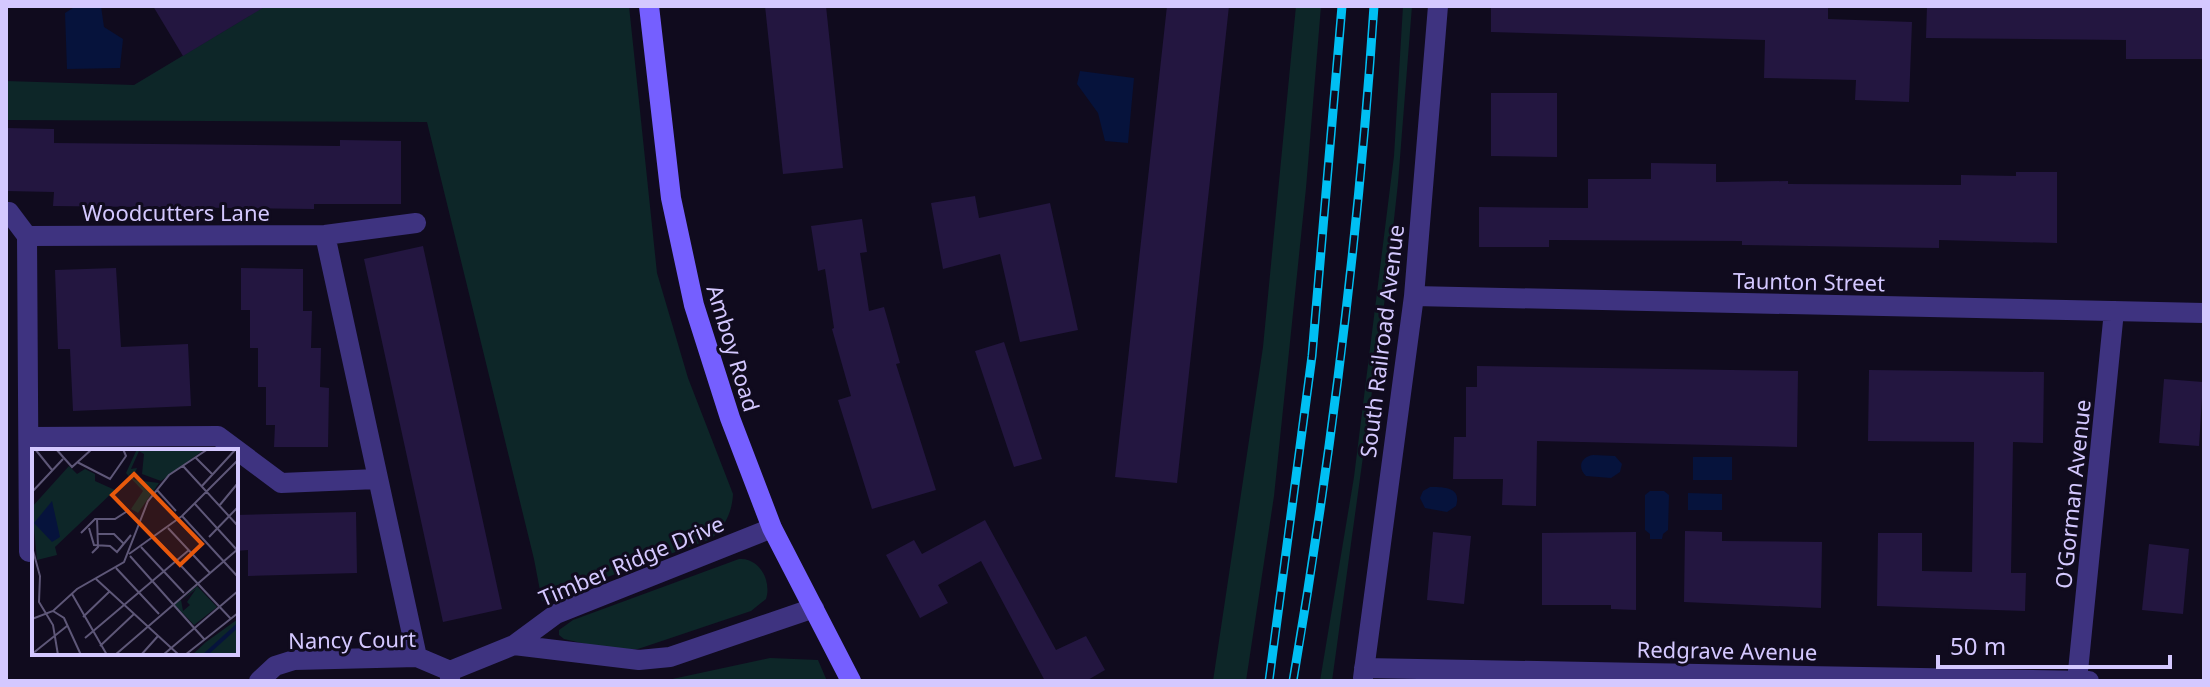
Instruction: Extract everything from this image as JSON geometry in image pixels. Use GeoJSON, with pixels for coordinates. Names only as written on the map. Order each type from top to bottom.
{"type":"FeatureCollection","features":[{"type":"Feature","properties":{"kind":"main road","name":"Amboy Road"},"geometry":{"type":"LineString","coordinates":[[649,6],[671,198],[694,305],[730,418],[772,528],[851,681]]}},
{"type":"Feature","properties":{"kind":"street","name":"South Railroad Avenue"},"geometry":{"type":"LineString","coordinates":[[1363,674],[1414,296],[1438,6]]}},
{"type":"Feature","properties":{"kind":"street"},"geometry":{"type":"LineString","coordinates":[[6,212],[27,236],[29,552]]}},
{"type":"Feature","properties":{"kind":"street","name":"Woodcutters Lane"},"geometry":{"type":"LineString","coordinates":[[27,236],[325,235],[416,223]]}},
{"type":"Feature","properties":{"kind":"street"},"geometry":{"type":"LineString","coordinates":[[325,235],[417,657]]}},
{"type":"Feature","properties":{"kind":"street","name":"Taunton Street"},"geometry":{"type":"LineString","coordinates":[[1414,296],[2204,313]]}},
{"type":"Feature","properties":{"kind":"street","name":"O'Gorman Avenue"},"geometry":{"type":"LineString","coordinates":[[2077,681],[2114,311]]}},
{"type":"Feature","properties":{"kind":"street"},"geometry":{"type":"LineString","coordinates":[[30,437],[218,436],[235,449]]}},
{"type":"Feature","properties":{"kind":"street"},"geometry":{"type":"LineString","coordinates":[[238,451],[281,483],[377,479]]}},
{"type":"Feature","properties":{"kind":"street","name":"Timber Ridge Drive"},"geometry":{"type":"LineString","coordinates":[[450,676],[514,645],[556,614],[772,528]]}},
{"type":"Feature","properties":{"kind":"street","name":"Timber Ridge Drive"},"geometry":{"type":"LineString","coordinates":[[514,645],[639,660],[670,657],[814,608]]}},
{"type":"Feature","properties":{"kind":"street","name":"Nancy Court"},"geometry":{"type":"LineString","coordinates":[[259,681],[275,666],[294,660],[417,657],[450,676]]}},
{"type":"Feature","properties":{"kind":"street","name":"Redgrave Avenue"},"geometry":{"type":"LineString","coordinates":[[1363,674],[2089,681]]}},
{"type":"Feature","properties":{"kind":"green space"},"geometry":{"type":"Polygon","coordinates":[[[251,6],[629,6],[657,273],[688,378],[733,494],[727,519],[711,539],[542,601],[427,122],[6,120],[6,81],[134,85],[249,16],[251,6]]]}},
{"type":"Feature","properties":{"kind":"green space"},"geometry":{"type":"Polygon","coordinates":[[[1296,6],[1321,6],[1306,188],[1274,496],[1246,681],[1213,681],[1263,347],[1296,6]]]}},
{"type":"Feature","properties":{"kind":"green space"},"geometry":{"type":"Polygon","coordinates":[[[1403,6],[1412,6],[1387,283],[1332,681],[1320,681],[1354,477],[1394,156],[1403,6]]]}},
{"type":"Feature","properties":{"kind":"green space"},"geometry":{"type":"Polygon","coordinates":[[[746,559],[758,566],[767,585],[766,599],[751,611],[638,649],[612,650],[564,639],[559,635],[559,630],[573,620],[746,559]]]}},
{"type":"Feature","properties":{"kind":"green space"},"geometry":{"type":"Polygon","coordinates":[[[770,658],[818,660],[827,681],[663,681],[770,658]]]}},
{"type":"Feature","properties":{"kind":"water"},"geometry":{"type":"Polygon","coordinates":[[[76,6],[101,6],[104,27],[123,39],[120,68],[67,69],[65,13],[76,6]]]}},
{"type":"Feature","properties":{"kind":"water"},"geometry":{"type":"Polygon","coordinates":[[[1080,71],[1134,78],[1128,143],[1105,141],[1098,113],[1077,84],[1080,71]]]}},
{"type":"Feature","properties":{"kind":"water"},"geometry":{"type":"Polygon","coordinates":[[[1593,455],[1615,456],[1622,464],[1620,472],[1611,478],[1586,476],[1582,463],[1593,455]]]}},
{"type":"Feature","properties":{"kind":"water"},"geometry":{"type":"Polygon","coordinates":[[[1693,457],[1732,457],[1732,480],[1693,480],[1693,457]]]}},
{"type":"Feature","properties":{"kind":"water"},"geometry":{"type":"Polygon","coordinates":[[[1430,487],[1454,492],[1456,506],[1447,512],[1425,508],[1420,498],[1423,491],[1430,487]]]}},
{"type":"Feature","properties":{"kind":"water"},"geometry":{"type":"Polygon","coordinates":[[[1650,491],[1664,491],[1669,495],[1668,530],[1662,539],[1650,539],[1650,534],[1645,530],[1645,495],[1650,491]]]}},
{"type":"Feature","properties":{"kind":"water"},"geometry":{"type":"Polygon","coordinates":[[[1688,493],[1722,494],[1722,510],[1688,510],[1688,493]]]}},
{"type":"Feature","properties":{"kind":"building"},"geometry":{"type":"Polygon","coordinates":[[[153,6],[266,6],[183,56],[153,6]]]}},
{"type":"Feature","properties":{"kind":"building"},"geometry":{"type":"Polygon","coordinates":[[[765,6],[826,6],[843,168],[783,174],[765,6]]]}},
{"type":"Feature","properties":{"kind":"building"},"geometry":{"type":"Polygon","coordinates":[[[1167,6],[1229,6],[1177,483],[1115,477],[1167,6]]]}},
{"type":"Feature","properties":{"kind":"building"},"geometry":{"type":"Polygon","coordinates":[[[1491,6],[1828,6],[1828,19],[1912,22],[1909,102],[1855,100],[1856,80],[1764,78],[1765,40],[1491,32],[1491,6]]]}},
{"type":"Feature","properties":{"kind":"building"},"geometry":{"type":"Polygon","coordinates":[[[1927,6],[2204,6],[2204,59],[2126,59],[2126,40],[1926,38],[1927,6]]]}},
{"type":"Feature","properties":{"kind":"building"},"geometry":{"type":"Polygon","coordinates":[[[1491,93],[1557,93],[1557,157],[1491,156],[1491,93]]]}},
{"type":"Feature","properties":{"kind":"building"},"geometry":{"type":"Polygon","coordinates":[[[6,128],[54,129],[54,143],[340,146],[340,140],[401,141],[401,204],[314,204],[314,209],[53,206],[54,192],[6,191],[6,128]]]}},
{"type":"Feature","properties":{"kind":"building"},"geometry":{"type":"Polygon","coordinates":[[[1651,163],[1716,164],[1716,182],[1788,181],[1788,184],[1961,185],[1961,175],[2016,176],[2016,172],[2057,172],[2057,243],[1939,240],[1939,248],[1742,245],[1742,241],[1549,240],[1549,247],[1479,247],[1479,207],[1588,208],[1588,179],[1651,179],[1651,163]]]}},
{"type":"Feature","properties":{"kind":"building"},"geometry":{"type":"Polygon","coordinates":[[[975,196],[979,218],[1050,203],[1078,330],[1020,342],[1000,254],[943,269],[931,203],[975,196]]]}},
{"type":"Feature","properties":{"kind":"building"},"geometry":{"type":"Polygon","coordinates":[[[862,219],[867,252],[860,253],[869,311],[884,307],[900,363],[896,364],[936,490],[872,509],[838,400],[851,396],[832,329],[825,269],[818,271],[811,226],[862,219]]]}},
{"type":"Feature","properties":{"kind":"building"},"geometry":{"type":"Polygon","coordinates":[[[423,246],[502,609],[443,622],[364,259],[423,246]]]}},
{"type":"Feature","properties":{"kind":"building"},"geometry":{"type":"Polygon","coordinates":[[[116,268],[121,347],[188,344],[191,406],[73,411],[70,349],[58,349],[55,270],[116,268]]]}},
{"type":"Feature","properties":{"kind":"building"},"geometry":{"type":"Polygon","coordinates":[[[241,268],[303,269],[303,311],[312,311],[311,348],[321,348],[320,387],[329,388],[328,447],[274,447],[275,425],[266,425],[266,387],[258,387],[258,348],[250,348],[250,310],[241,310],[241,268]]]}},
{"type":"Feature","properties":{"kind":"building"},"geometry":{"type":"Polygon","coordinates":[[[1004,342],[1042,459],[1014,467],[975,351],[1004,342]]]}},
{"type":"Feature","properties":{"kind":"building"},"geometry":{"type":"Polygon","coordinates":[[[1477,366],[1798,371],[1797,447],[1537,441],[1536,506],[1502,505],[1503,479],[1453,479],[1454,437],[1466,437],[1466,387],[1477,387],[1477,366]]]}},
{"type":"Feature","properties":{"kind":"building"},"geometry":{"type":"Polygon","coordinates":[[[1869,370],[2044,372],[2043,443],[2013,442],[2011,573],[2026,573],[2025,611],[1877,606],[1878,533],[1922,533],[1922,571],[1972,572],[1974,442],[1868,441],[1869,370]]]}},
{"type":"Feature","properties":{"kind":"building"},"geometry":{"type":"Polygon","coordinates":[[[2164,379],[2203,382],[2199,446],[2159,443],[2164,379]]]}},
{"type":"Feature","properties":{"kind":"building"},"geometry":{"type":"Polygon","coordinates":[[[356,512],[357,573],[248,576],[248,550],[238,551],[238,515],[356,512]]]}},
{"type":"Feature","properties":{"kind":"building"},"geometry":{"type":"Polygon","coordinates":[[[985,520],[1056,650],[1086,636],[1105,670],[1086,681],[1045,681],[981,561],[938,585],[948,603],[920,618],[886,555],[914,540],[922,554],[985,520]]]}},
{"type":"Feature","properties":{"kind":"building"},"geometry":{"type":"Polygon","coordinates":[[[1685,531],[1722,532],[1722,541],[1822,542],[1821,608],[1684,602],[1685,531]]]}},
{"type":"Feature","properties":{"kind":"building"},"geometry":{"type":"Polygon","coordinates":[[[1433,532],[1471,536],[1464,604],[1427,600],[1433,532]]]}},
{"type":"Feature","properties":{"kind":"building"},"geometry":{"type":"Polygon","coordinates":[[[1636,532],[1636,610],[1611,609],[1611,605],[1542,605],[1542,533],[1636,532]]]}},
{"type":"Feature","properties":{"kind":"building"},"geometry":{"type":"Polygon","coordinates":[[[2149,544],[2189,549],[2183,614],[2142,610],[2149,544]]]}},
{"type":"Feature","properties":{"kind":"railway"},"geometry":{"type":"LineString","coordinates":[[1269,681],[1312,356],[1342,6]]}},
{"type":"Feature","properties":{"kind":"railway"},"geometry":{"type":"LineString","coordinates":[[1293,681],[1320,513],[1342,344],[1374,6]]}}]}
